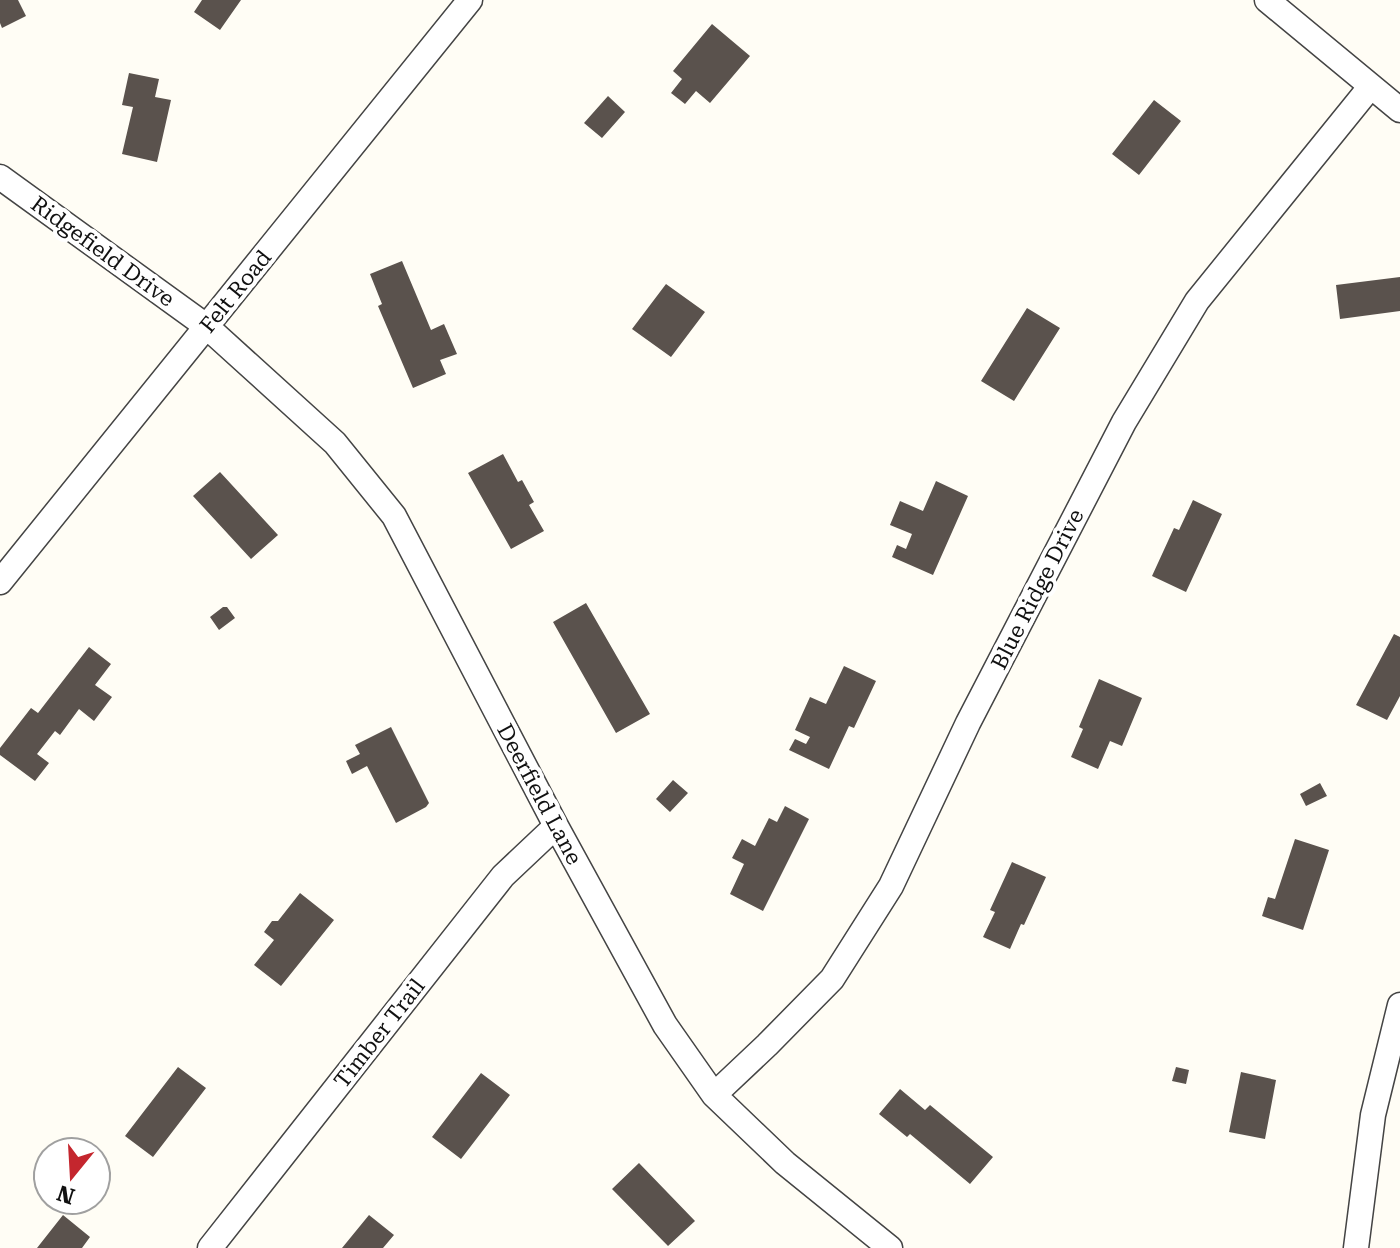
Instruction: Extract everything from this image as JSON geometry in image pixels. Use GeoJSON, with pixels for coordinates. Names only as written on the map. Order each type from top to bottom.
{"type":"FeatureCollection","features":[{"type":"Feature","properties":{"kind":"street","name":"Felt Road"},"geometry":{"type":"LineString","coordinates":[[0,582],[470,0]]}},
{"type":"Feature","properties":{"kind":"street"},"geometry":{"type":"LineString","coordinates":[[1267,0],[1400,110]]}},
{"type":"Feature","properties":{"kind":"street","name":"Blue Ridge Drive"},"geometry":{"type":"LineString","coordinates":[[714,1095],[832,979],[891,886],[968,723],[1124,422],[1197,301],[1371,86]]}},
{"type":"Feature","properties":{"kind":"street","name":"Ridgefield Drive"},"geometry":{"type":"LineString","coordinates":[[0,177],[206,326]]}},
{"type":"Feature","properties":{"kind":"street","name":"Deerfield Lane"},"geometry":{"type":"LineString","coordinates":[[206,326],[335,443],[394,516],[556,826],[665,1025],[714,1095],[785,1163],[890,1248]]}},
{"type":"Feature","properties":{"kind":"street","name":"Timber Trail"},"geometry":{"type":"LineString","coordinates":[[210,1248],[503,876],[556,826]]}},
{"type":"Feature","properties":{"kind":"street"},"geometry":{"type":"LineString","coordinates":[[1356,1248],[1373,1115],[1400,1005]]}},
{"type":"Feature","properties":{"kind":"building"},"geometry":{"type":"Polygon","coordinates":[[[0,0],[18,0],[26,16],[2,28],[0,0]]]}},
{"type":"Feature","properties":{"kind":"building"},"geometry":{"type":"Polygon","coordinates":[[[202,0],[241,0],[220,30],[194,12],[202,0]]]}},
{"type":"Feature","properties":{"kind":"building"},"geometry":{"type":"Polygon","coordinates":[[[712,24],[750,56],[710,103],[696,91],[685,104],[671,93],[682,79],[673,71],[712,24]]]}},
{"type":"Feature","properties":{"kind":"building"},"geometry":{"type":"Polygon","coordinates":[[[129,73],[159,79],[155,97],[171,100],[157,162],[122,154],[133,107],[122,105],[129,73]]]}},
{"type":"Feature","properties":{"kind":"building"},"geometry":{"type":"Polygon","coordinates":[[[608,96],[625,112],[602,138],[584,123],[608,96]]]}},
{"type":"Feature","properties":{"kind":"building"},"geometry":{"type":"Polygon","coordinates":[[[1154,100],[1181,121],[1139,175],[1112,154],[1154,100]]]}},
{"type":"Feature","properties":{"kind":"building"},"geometry":{"type":"Polygon","coordinates":[[[402,261],[431,330],[444,324],[457,354],[440,360],[446,374],[413,388],[378,306],[382,304],[370,274],[402,261]]]}},
{"type":"Feature","properties":{"kind":"building"},"geometry":{"type":"Polygon","coordinates":[[[1400,277],[1400,311],[1340,319],[1336,285],[1400,277]]]}},
{"type":"Feature","properties":{"kind":"building"},"geometry":{"type":"Polygon","coordinates":[[[666,284],[705,312],[671,357],[632,329],[666,284]]]}},
{"type":"Feature","properties":{"kind":"building"},"geometry":{"type":"Polygon","coordinates":[[[1027,308],[1060,328],[1014,401],[981,381],[1027,308]]]}},
{"type":"Feature","properties":{"kind":"building"},"geometry":{"type":"Polygon","coordinates":[[[503,454],[518,482],[522,480],[534,502],[529,505],[544,531],[511,549],[468,473],[503,454]]]}},
{"type":"Feature","properties":{"kind":"building"},"geometry":{"type":"Polygon","coordinates":[[[220,472],[278,535],[251,559],[193,496],[220,472]]]}},
{"type":"Feature","properties":{"kind":"building"},"geometry":{"type":"Polygon","coordinates":[[[936,481],[968,496],[933,575],[892,557],[897,545],[906,549],[912,534],[890,525],[900,501],[923,511],[936,481]]]}},
{"type":"Feature","properties":{"kind":"building"},"geometry":{"type":"Polygon","coordinates":[[[1193,500],[1222,514],[1186,592],[1152,576],[1174,528],[1179,530],[1193,500]]]}},
{"type":"Feature","properties":{"kind":"building"},"geometry":{"type":"Polygon","coordinates":[[[586,603],[650,714],[616,733],[553,622],[586,603]]]}},
{"type":"Feature","properties":{"kind":"building"},"geometry":{"type":"Polygon","coordinates":[[[227,607],[235,618],[219,630],[210,617],[227,607]]]}},
{"type":"Feature","properties":{"kind":"building"},"geometry":{"type":"Polygon","coordinates":[[[1394,634],[1400,637],[1400,696],[1387,720],[1356,705],[1394,634]]]}},
{"type":"Feature","properties":{"kind":"building"},"geometry":{"type":"Polygon","coordinates":[[[89,647],[111,664],[95,685],[112,697],[94,721],[79,709],[60,735],[55,731],[37,754],[49,763],[35,781],[0,755],[0,748],[31,708],[38,713],[89,647]]]}},
{"type":"Feature","properties":{"kind":"building"},"geometry":{"type":"Polygon","coordinates":[[[844,666],[876,681],[854,728],[849,726],[829,769],[789,750],[795,739],[806,744],[810,737],[795,730],[810,697],[826,704],[844,666]]]}},
{"type":"Feature","properties":{"kind":"building"},"geometry":{"type":"Polygon","coordinates":[[[1099,679],[1142,698],[1122,746],[1110,741],[1098,769],[1071,757],[1083,729],[1079,727],[1099,679]]]}},
{"type":"Feature","properties":{"kind":"building"},"geometry":{"type":"Polygon","coordinates":[[[391,727],[429,803],[396,823],[367,766],[352,774],[346,761],[360,754],[355,745],[391,727]]]}},
{"type":"Feature","properties":{"kind":"building"},"geometry":{"type":"Polygon","coordinates":[[[673,780],[688,793],[670,812],[656,799],[673,780]]]}},
{"type":"Feature","properties":{"kind":"building"},"geometry":{"type":"Polygon","coordinates":[[[1320,783],[1327,796],[1306,806],[1300,794],[1320,783]]]}},
{"type":"Feature","properties":{"kind":"building"},"geometry":{"type":"Polygon","coordinates":[[[785,806],[809,819],[763,911],[730,894],[744,864],[732,858],[742,839],[755,846],[769,818],[777,822],[785,806]]]}},
{"type":"Feature","properties":{"kind":"building"},"geometry":{"type":"Polygon","coordinates":[[[1295,839],[1329,850],[1303,930],[1262,916],[1268,897],[1275,899],[1295,839]]]}},
{"type":"Feature","properties":{"kind":"building"},"geometry":{"type":"Polygon","coordinates":[[[1012,862],[1046,877],[1010,949],[983,937],[995,912],[990,910],[1012,862]]]}},
{"type":"Feature","properties":{"kind":"building"},"geometry":{"type":"Polygon","coordinates":[[[300,893],[334,920],[281,986],[254,965],[274,940],[264,932],[272,921],[278,921],[300,893]]]}},
{"type":"Feature","properties":{"kind":"building"},"geometry":{"type":"Polygon","coordinates":[[[178,1067],[206,1088],[153,1157],[125,1136],[178,1067]]]}},
{"type":"Feature","properties":{"kind":"building"},"geometry":{"type":"Polygon","coordinates":[[[1176,1067],[1189,1070],[1186,1084],[1172,1081],[1176,1067]]]}},
{"type":"Feature","properties":{"kind":"building"},"geometry":{"type":"Polygon","coordinates":[[[1241,1072],[1276,1080],[1265,1139],[1229,1132],[1241,1072]]]}},
{"type":"Feature","properties":{"kind":"building"},"geometry":{"type":"Polygon","coordinates":[[[481,1073],[510,1095],[461,1159],[432,1137],[481,1073]]]}},
{"type":"Feature","properties":{"kind":"building"},"geometry":{"type":"Polygon","coordinates":[[[900,1089],[925,1110],[930,1105],[993,1157],[970,1184],[910,1134],[907,1137],[879,1114],[900,1089]]]}},
{"type":"Feature","properties":{"kind":"building"},"geometry":{"type":"Polygon","coordinates":[[[639,1163],[695,1221],[668,1246],[612,1189],[639,1163]]]}},
{"type":"Feature","properties":{"kind":"building"},"geometry":{"type":"Polygon","coordinates":[[[369,1215],[394,1235],[383,1248],[342,1248],[369,1215]]]}},
{"type":"Feature","properties":{"kind":"building"},"geometry":{"type":"Polygon","coordinates":[[[62,1216],[90,1237],[82,1248],[37,1248],[62,1216]]]}}]}
